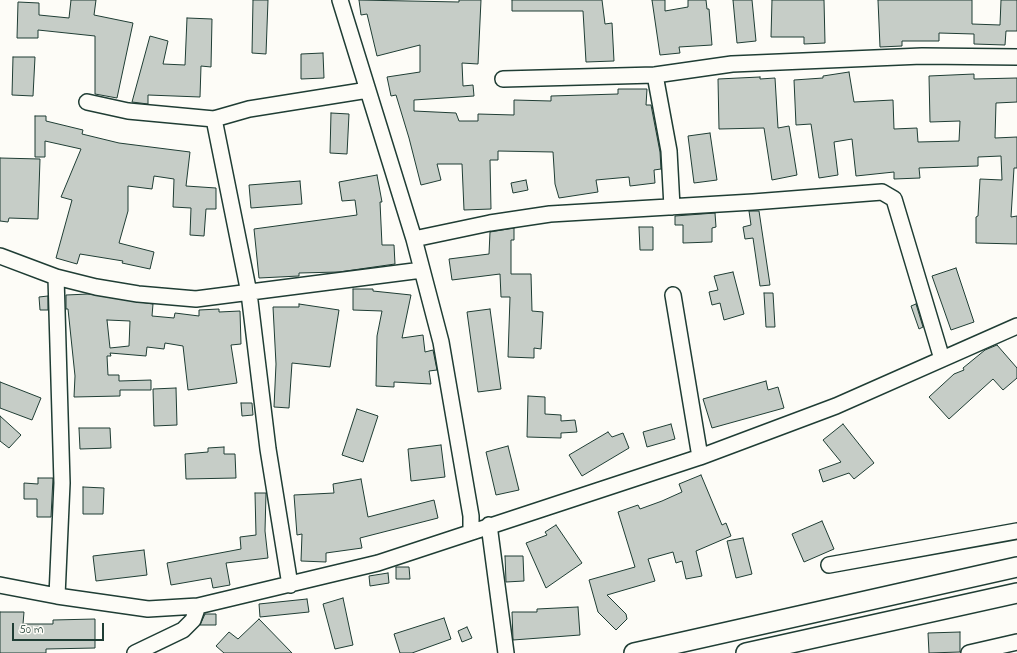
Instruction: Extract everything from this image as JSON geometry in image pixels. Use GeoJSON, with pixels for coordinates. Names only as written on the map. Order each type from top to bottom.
{"type":"FeatureCollection","features":[{"type":"Feature","properties":{"kind":"main road"},"geometry":{"type":"LineString","coordinates":[[634,653],[1017,567]]}},
{"type":"Feature","properties":{"kind":"main road"},"geometry":{"type":"LineString","coordinates":[[746,653],[1017,593]]}},
{"type":"Feature","properties":{"kind":"street"},"geometry":{"type":"LineString","coordinates":[[340,0],[414,239],[442,350],[471,516],[471,532]]}},
{"type":"Feature","properties":{"kind":"street"},"geometry":{"type":"LineString","coordinates":[[503,79],[655,74],[732,64],[922,56],[1017,57]]}},
{"type":"Feature","properties":{"kind":"street"},"geometry":{"type":"LineString","coordinates":[[655,74],[669,151],[672,207]]}},
{"type":"Feature","properties":{"kind":"street"},"geometry":{"type":"LineString","coordinates":[[87,102],[128,111],[214,119],[249,109],[368,90]]}},
{"type":"Feature","properties":{"kind":"street"},"geometry":{"type":"LineString","coordinates":[[214,119],[249,293],[268,450],[290,585]]}},
{"type":"Feature","properties":{"kind":"street"},"geometry":{"type":"LineString","coordinates":[[414,239],[490,223],[550,214],[882,192],[894,199],[942,359]]}},
{"type":"Feature","properties":{"kind":"street"},"geometry":{"type":"LineString","coordinates":[[0,256],[56,277],[96,287],[138,294],[196,299],[422,270]]}},
{"type":"Feature","properties":{"kind":"street"},"geometry":{"type":"LineString","coordinates":[[56,277],[62,483],[57,596]]}},
{"type":"Feature","properties":{"kind":"street"},"geometry":{"type":"LineString","coordinates":[[673,295],[700,457]]}},
{"type":"Feature","properties":{"kind":"street"},"geometry":{"type":"LineString","coordinates":[[0,585],[57,596],[148,609],[198,606],[378,564],[700,457],[836,406],[1017,326]]}},
{"type":"Feature","properties":{"kind":"street"},"geometry":{"type":"LineString","coordinates":[[489,526],[506,653]]}},
{"type":"Feature","properties":{"kind":"street"},"geometry":{"type":"LineString","coordinates":[[829,565],[1017,531]]}},
{"type":"Feature","properties":{"kind":"street"},"geometry":{"type":"LineString","coordinates":[[135,653],[183,630],[193,620],[198,606]]}},
{"type":"Feature","properties":{"kind":"street"},"geometry":{"type":"LineString","coordinates":[[969,653],[1017,642]]}},
{"type":"Feature","properties":{"kind":"building"},"geometry":{"type":"Polygon","coordinates":[[[71,0],[96,0],[94,15],[133,23],[117,98],[95,94],[95,36],[38,30],[38,38],[17,38],[18,2],[39,3],[39,15],[69,18],[71,0]]]}},
{"type":"Feature","properties":{"kind":"building"},"geometry":{"type":"Polygon","coordinates":[[[253,0],[268,0],[266,54],[252,53],[253,0]]]}},
{"type":"Feature","properties":{"kind":"building"},"geometry":{"type":"Polygon","coordinates":[[[359,0],[459,2],[459,0],[481,0],[478,64],[462,63],[463,86],[473,85],[474,96],[414,100],[414,111],[456,113],[459,121],[478,121],[478,114],[514,115],[514,100],[551,101],[551,96],[618,94],[618,89],[647,89],[646,105],[651,105],[660,152],[661,169],[654,170],[655,183],[630,186],[629,177],[596,180],[598,192],[559,198],[555,184],[553,152],[498,151],[498,160],[490,160],[491,209],[464,210],[462,164],[437,164],[441,180],[421,185],[396,95],[391,96],[387,77],[420,72],[420,45],[377,56],[367,14],[361,15],[359,0]]]}},
{"type":"Feature","properties":{"kind":"building"},"geometry":{"type":"Polygon","coordinates":[[[512,0],[602,0],[605,24],[612,23],[614,61],[586,62],[583,11],[512,11],[512,0]]]}},
{"type":"Feature","properties":{"kind":"building"},"geometry":{"type":"Polygon","coordinates":[[[652,0],[665,0],[665,11],[688,7],[688,0],[706,0],[707,9],[709,9],[712,45],[679,47],[680,53],[660,55],[652,0]]]}},
{"type":"Feature","properties":{"kind":"building"},"geometry":{"type":"Polygon","coordinates":[[[733,0],[752,0],[756,41],[737,43],[733,0]]]}},
{"type":"Feature","properties":{"kind":"building"},"geometry":{"type":"Polygon","coordinates":[[[772,0],[824,0],[825,43],[804,44],[804,37],[771,37],[772,0]]]}},
{"type":"Feature","properties":{"kind":"building"},"geometry":{"type":"Polygon","coordinates":[[[878,0],[972,0],[972,24],[1000,25],[1001,0],[1017,0],[1017,31],[1006,31],[1005,45],[974,44],[974,34],[939,33],[939,41],[902,41],[902,46],[880,47],[878,0]]]}},
{"type":"Feature","properties":{"kind":"building"},"geometry":{"type":"Polygon","coordinates":[[[187,18],[212,19],[211,67],[201,66],[200,97],[148,95],[148,104],[132,102],[150,36],[168,41],[163,64],[185,65],[187,18]]]}},
{"type":"Feature","properties":{"kind":"building"},"geometry":{"type":"Polygon","coordinates":[[[323,53],[324,78],[301,79],[301,54],[323,53]]]}},
{"type":"Feature","properties":{"kind":"building"},"geometry":{"type":"Polygon","coordinates":[[[13,57],[35,57],[33,96],[12,95],[13,57]]]}},
{"type":"Feature","properties":{"kind":"building"},"geometry":{"type":"Polygon","coordinates":[[[849,72],[854,102],[893,100],[894,129],[917,128],[918,142],[959,141],[960,121],[930,122],[929,76],[974,74],[974,79],[1017,78],[1017,102],[996,103],[995,138],[1017,137],[1017,168],[1014,168],[1011,217],[1017,216],[1017,244],[976,243],[976,217],[978,216],[980,179],[1002,180],[1001,156],[978,157],[978,166],[919,168],[920,178],[894,179],[894,172],[856,176],[852,139],[834,142],[838,175],[819,178],[811,124],[796,125],[794,80],[823,78],[823,76],[849,72]]]}},
{"type":"Feature","properties":{"kind":"building"},"geometry":{"type":"Polygon","coordinates":[[[760,77],[760,79],[775,78],[778,128],[789,126],[797,175],[772,180],[764,128],[719,129],[718,79],[760,77]]]}},
{"type":"Feature","properties":{"kind":"building"},"geometry":{"type":"Polygon","coordinates":[[[331,113],[349,114],[347,154],[330,153],[331,113]]]}},
{"type":"Feature","properties":{"kind":"building"},"geometry":{"type":"Polygon","coordinates":[[[35,116],[46,116],[46,121],[83,130],[82,134],[119,143],[190,152],[186,186],[216,188],[216,209],[206,209],[204,236],[190,235],[191,208],[173,207],[174,179],[154,176],[152,189],[128,186],[128,211],[119,243],[154,252],[150,269],[122,263],[123,261],[80,254],[77,264],[56,258],[72,200],[61,197],[81,149],[45,141],[45,157],[35,157],[35,116]]]}},
{"type":"Feature","properties":{"kind":"building"},"geometry":{"type":"Polygon","coordinates":[[[710,133],[717,180],[694,183],[688,136],[710,133]]]}},
{"type":"Feature","properties":{"kind":"building"},"geometry":{"type":"Polygon","coordinates":[[[0,158],[40,159],[38,219],[9,218],[8,222],[0,221],[0,158]]]}},
{"type":"Feature","properties":{"kind":"building"},"geometry":{"type":"Polygon","coordinates":[[[377,175],[382,202],[380,202],[382,245],[394,245],[395,264],[339,272],[299,273],[299,276],[259,278],[254,229],[357,215],[355,200],[342,201],[339,182],[377,175]]]}},
{"type":"Feature","properties":{"kind":"building"},"geometry":{"type":"Polygon","coordinates":[[[526,180],[528,190],[513,193],[511,183],[526,180]]]}},
{"type":"Feature","properties":{"kind":"building"},"geometry":{"type":"Polygon","coordinates":[[[300,181],[302,204],[251,208],[249,185],[300,181]]]}},
{"type":"Feature","properties":{"kind":"building"},"geometry":{"type":"Polygon","coordinates":[[[749,211],[759,211],[770,285],[760,286],[753,238],[745,239],[743,227],[751,225],[749,211]]]}},
{"type":"Feature","properties":{"kind":"building"},"geometry":{"type":"Polygon","coordinates":[[[715,213],[716,227],[712,228],[712,242],[683,243],[683,225],[675,225],[675,216],[715,213]]]}},
{"type":"Feature","properties":{"kind":"building"},"geometry":{"type":"Polygon","coordinates":[[[639,227],[653,227],[653,250],[640,250],[639,227]]]}},
{"type":"Feature","properties":{"kind":"building"},"geometry":{"type":"Polygon","coordinates":[[[514,228],[514,240],[511,240],[511,274],[531,274],[532,311],[543,312],[541,349],[534,348],[534,358],[508,357],[510,297],[501,297],[500,274],[452,280],[449,259],[489,254],[490,232],[514,228]]]}},
{"type":"Feature","properties":{"kind":"building"},"geometry":{"type":"Polygon","coordinates":[[[956,268],[974,322],[951,330],[932,276],[956,268]]]}},
{"type":"Feature","properties":{"kind":"building"},"geometry":{"type":"Polygon","coordinates":[[[733,272],[744,314],[724,320],[720,303],[712,305],[709,292],[718,290],[714,276],[733,272]]]}},
{"type":"Feature","properties":{"kind":"building"},"geometry":{"type":"Polygon","coordinates":[[[353,289],[373,289],[373,291],[411,295],[402,338],[423,335],[425,352],[433,350],[437,370],[429,371],[431,384],[394,382],[394,387],[376,386],[377,336],[382,311],[353,310],[353,289]]]}},
{"type":"Feature","properties":{"kind":"building"},"geometry":{"type":"Polygon","coordinates":[[[764,293],[773,293],[775,327],[766,327],[764,293]]]}},
{"type":"Feature","properties":{"kind":"building"},"geometry":{"type":"Polygon","coordinates":[[[89,294],[153,304],[152,316],[174,318],[175,313],[199,316],[199,310],[219,309],[219,312],[240,311],[241,344],[231,345],[237,383],[188,390],[183,346],[165,343],[164,349],[147,347],[146,356],[110,353],[111,356],[107,356],[108,375],[119,375],[119,381],[151,380],[151,390],[120,390],[120,396],[74,397],[75,376],[68,309],[66,309],[66,295],[89,294]],[[107,320],[110,348],[129,346],[130,321],[107,320]]]}},
{"type":"Feature","properties":{"kind":"building"},"geometry":{"type":"Polygon","coordinates":[[[48,296],[48,310],[40,310],[39,297],[48,296]]]}},
{"type":"Feature","properties":{"kind":"building"},"geometry":{"type":"Polygon","coordinates":[[[299,304],[339,310],[330,367],[292,363],[289,408],[274,407],[276,364],[273,307],[299,307],[299,304]]]}},
{"type":"Feature","properties":{"kind":"building"},"geometry":{"type":"Polygon","coordinates":[[[916,304],[923,327],[919,329],[911,306],[916,304]]]}},
{"type":"Feature","properties":{"kind":"building"},"geometry":{"type":"Polygon","coordinates":[[[490,309],[501,389],[478,392],[467,312],[490,309]]]}},
{"type":"Feature","properties":{"kind":"building"},"geometry":{"type":"Polygon","coordinates":[[[997,345],[1017,368],[1017,378],[1003,390],[993,379],[949,419],[929,397],[954,374],[964,370],[963,368],[985,350],[997,345]]]}},
{"type":"Feature","properties":{"kind":"building"},"geometry":{"type":"Polygon","coordinates":[[[766,381],[768,390],[778,387],[784,408],[712,428],[703,399],[766,381]]]}},
{"type":"Feature","properties":{"kind":"building"},"geometry":{"type":"Polygon","coordinates":[[[0,382],[41,398],[32,420],[0,408],[0,382]]]}},
{"type":"Feature","properties":{"kind":"building"},"geometry":{"type":"Polygon","coordinates":[[[176,388],[177,425],[154,426],[153,389],[176,388]]]}},
{"type":"Feature","properties":{"kind":"building"},"geometry":{"type":"Polygon","coordinates":[[[528,396],[545,397],[545,414],[561,415],[561,421],[575,420],[577,432],[561,433],[561,438],[527,437],[528,396]]]}},
{"type":"Feature","properties":{"kind":"building"},"geometry":{"type":"Polygon","coordinates":[[[241,403],[252,403],[253,415],[242,416],[241,403]]]}},
{"type":"Feature","properties":{"kind":"building"},"geometry":{"type":"Polygon","coordinates":[[[357,409],[378,416],[363,462],[342,455],[357,409]]]}},
{"type":"Feature","properties":{"kind":"building"},"geometry":{"type":"Polygon","coordinates":[[[0,416],[21,435],[9,448],[0,441],[0,416]]]}},
{"type":"Feature","properties":{"kind":"building"},"geometry":{"type":"Polygon","coordinates":[[[671,424],[675,439],[647,447],[643,432],[671,424]]]}},
{"type":"Feature","properties":{"kind":"building"},"geometry":{"type":"Polygon","coordinates":[[[843,424],[874,463],[854,479],[849,473],[823,482],[819,470],[841,462],[823,440],[843,424]]]}},
{"type":"Feature","properties":{"kind":"building"},"geometry":{"type":"Polygon","coordinates":[[[79,428],[110,428],[111,448],[80,449],[79,428]]]}},
{"type":"Feature","properties":{"kind":"building"},"geometry":{"type":"Polygon","coordinates":[[[608,432],[612,437],[623,433],[629,448],[582,476],[569,455],[608,432]]]}},
{"type":"Feature","properties":{"kind":"building"},"geometry":{"type":"Polygon","coordinates":[[[441,445],[445,477],[411,481],[408,449],[441,445]]]}},
{"type":"Feature","properties":{"kind":"building"},"geometry":{"type":"Polygon","coordinates":[[[508,446],[519,490],[496,495],[486,452],[508,446]]]}},
{"type":"Feature","properties":{"kind":"building"},"geometry":{"type":"Polygon","coordinates":[[[224,447],[224,454],[235,454],[236,478],[186,479],[185,454],[208,452],[208,448],[224,447]]]}},
{"type":"Feature","properties":{"kind":"building"},"geometry":{"type":"Polygon","coordinates":[[[701,475],[722,525],[726,523],[731,536],[696,551],[702,576],[686,579],[682,561],[676,563],[673,552],[648,559],[655,581],[607,595],[626,614],[627,619],[616,630],[598,612],[589,580],[635,567],[618,512],[638,505],[640,509],[662,501],[682,492],[679,484],[701,475]]]}},
{"type":"Feature","properties":{"kind":"building"},"geometry":{"type":"Polygon","coordinates":[[[38,478],[53,478],[51,517],[37,517],[37,499],[24,499],[24,483],[38,484],[38,478]]]}},
{"type":"Feature","properties":{"kind":"building"},"geometry":{"type":"Polygon","coordinates":[[[361,479],[368,517],[434,500],[438,518],[360,538],[362,548],[326,553],[326,562],[301,561],[302,534],[297,535],[294,495],[334,493],[333,484],[361,479]]]}},
{"type":"Feature","properties":{"kind":"building"},"geometry":{"type":"Polygon","coordinates":[[[83,487],[104,488],[103,514],[83,514],[83,487]]]}},
{"type":"Feature","properties":{"kind":"building"},"geometry":{"type":"Polygon","coordinates":[[[255,493],[266,493],[265,531],[268,558],[226,563],[230,585],[213,588],[211,578],[171,585],[167,563],[241,549],[240,537],[256,535],[255,493]]]}},
{"type":"Feature","properties":{"kind":"building"},"geometry":{"type":"Polygon","coordinates":[[[822,521],[834,549],[804,562],[792,534],[822,521]]]}},
{"type":"Feature","properties":{"kind":"building"},"geometry":{"type":"Polygon","coordinates":[[[556,525],[582,563],[546,588],[526,543],[547,535],[545,532],[556,525]]]}},
{"type":"Feature","properties":{"kind":"building"},"geometry":{"type":"Polygon","coordinates":[[[743,538],[752,574],[736,578],[727,541],[743,538]]]}},
{"type":"Feature","properties":{"kind":"building"},"geometry":{"type":"Polygon","coordinates":[[[144,550],[147,575],[96,581],[93,556],[144,550]]]}},
{"type":"Feature","properties":{"kind":"building"},"geometry":{"type":"Polygon","coordinates":[[[505,556],[523,556],[524,581],[506,582],[505,556]]]}},
{"type":"Feature","properties":{"kind":"building"},"geometry":{"type":"Polygon","coordinates":[[[396,567],[409,567],[410,579],[396,579],[396,567]]]}},
{"type":"Feature","properties":{"kind":"building"},"geometry":{"type":"Polygon","coordinates":[[[388,573],[389,583],[370,586],[369,576],[388,573]]]}},
{"type":"Feature","properties":{"kind":"building"},"geometry":{"type":"Polygon","coordinates":[[[343,598],[353,645],[335,649],[323,604],[343,598]]]}},
{"type":"Feature","properties":{"kind":"building"},"geometry":{"type":"Polygon","coordinates":[[[307,599],[309,612],[260,617],[259,604],[307,599]]]}},
{"type":"Feature","properties":{"kind":"building"},"geometry":{"type":"Polygon","coordinates":[[[578,607],[580,635],[513,640],[512,612],[537,612],[537,609],[578,607]]]}},
{"type":"Feature","properties":{"kind":"building"},"geometry":{"type":"Polygon","coordinates":[[[0,612],[24,612],[23,624],[53,624],[53,620],[95,619],[95,648],[46,649],[46,653],[0,653],[0,612]]]}},
{"type":"Feature","properties":{"kind":"building"},"geometry":{"type":"Polygon","coordinates":[[[205,614],[216,614],[216,625],[200,625],[205,614]]]}},
{"type":"Feature","properties":{"kind":"building"},"geometry":{"type":"Polygon","coordinates":[[[444,618],[451,639],[412,653],[400,653],[394,634],[444,618]]]}},
{"type":"Feature","properties":{"kind":"building"},"geometry":{"type":"Polygon","coordinates":[[[259,619],[292,653],[224,653],[216,646],[229,632],[238,639],[259,619]]]}},
{"type":"Feature","properties":{"kind":"building"},"geometry":{"type":"Polygon","coordinates":[[[467,627],[472,638],[462,642],[458,631],[467,627]]]}},
{"type":"Feature","properties":{"kind":"building"},"geometry":{"type":"Polygon","coordinates":[[[960,632],[960,652],[929,653],[928,633],[960,632]]]}}]}
